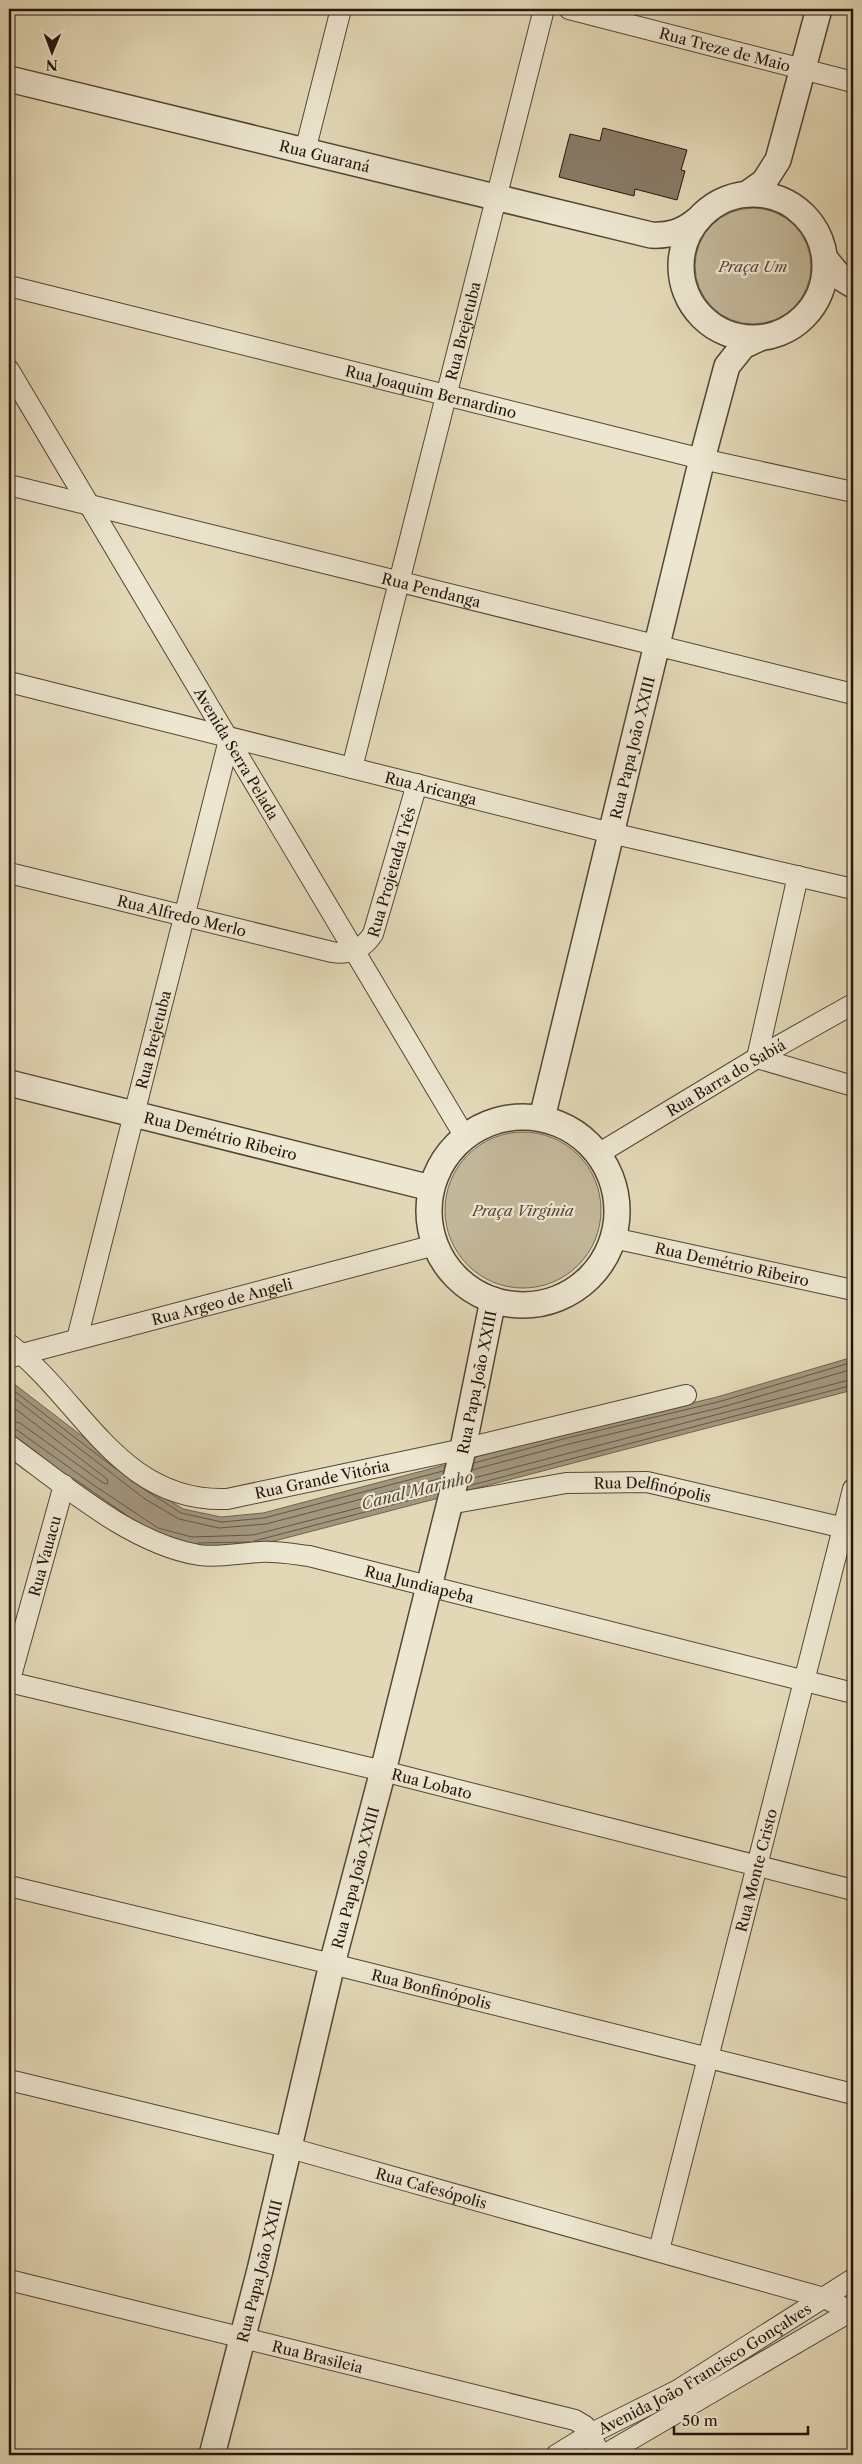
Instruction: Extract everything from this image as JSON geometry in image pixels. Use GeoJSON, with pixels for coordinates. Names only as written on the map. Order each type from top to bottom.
{"type":"FeatureCollection","features":[{"type":"Feature","properties":{"kind":"street"},"geometry":{"type":"LineString","coordinates":[[305,151],[341,9]]}},
{"type":"Feature","properties":{"kind":"street","name":"Rua Brejetuba"},"geometry":{"type":"LineString","coordinates":[[352,768],[494,198],[544,9]]}},
{"type":"Feature","properties":{"kind":"street","name":"Rua Treze de Maio"},"geometry":{"type":"LineString","coordinates":[[569,9],[853,82]]}},
{"type":"Feature","properties":{"kind":"street"},"geometry":{"type":"LineString","coordinates":[[747,194],[764,182],[778,160],[819,9]]}},
{"type":"Feature","properties":{"kind":"street","name":"Rua Guaraná"},"geometry":{"type":"LineString","coordinates":[[9,80],[641,233],[670,235],[690,227],[698,220]]}},
{"type":"Feature","properties":{"kind":"street"},"geometry":{"type":"LineString","coordinates":[[778,160],[782,184],[793,206]]}},
{"type":"Feature","properties":{"kind":"street"},"geometry":{"type":"LineString","coordinates":[[826,260],[824,284],[818,299],[809,312],[797,324],[776,335],[760,338],[736,336],[714,326],[701,316],[691,303],[682,281],[683,249],[688,234],[698,220],[723,200],[747,194],[771,196],[793,206],[806,216],[816,229],[826,260],[840,277],[853,287]]}},
{"type":"Feature","properties":{"kind":"street","name":"Rua Guaraná"},"geometry":{"type":"LineString","coordinates":[[641,233],[665,250],[672,259],[682,281]]}},
{"type":"Feature","properties":{"kind":"street","name":"Rua Joaquim Bernardino"},"geometry":{"type":"LineString","coordinates":[[9,286],[702,459],[853,492]]}},
{"type":"Feature","properties":{"kind":"street"},"geometry":{"type":"LineString","coordinates":[[818,299],[839,290],[853,287]]}},
{"type":"Feature","properties":{"kind":"street","name":"Rua Papa João XXIII"},"geometry":{"type":"LineString","coordinates":[[714,326],[725,352],[724,376]]}},
{"type":"Feature","properties":{"kind":"street","name":"Rua Papa João XXIII"},"geometry":{"type":"LineString","coordinates":[[542,1118],[702,459],[724,376],[727,366],[736,352],[751,341],[760,338]]}},
{"type":"Feature","properties":{"kind":"street","name":"Avenida Serra Pelada"},"geometry":{"type":"LineString","coordinates":[[9,370],[465,1137]]}},
{"type":"Feature","properties":{"kind":"street","name":"Rua Pendanga"},"geometry":{"type":"LineString","coordinates":[[9,484],[853,694]]}},
{"type":"Feature","properties":{"kind":"street","name":"Rua Aricanga"},"geometry":{"type":"LineString","coordinates":[[9,682],[611,833],[853,889]]}},
{"type":"Feature","properties":{"kind":"street","name":"Rua Brejetuba"},"geometry":{"type":"LineString","coordinates":[[77,1339],[227,738]]}},
{"type":"Feature","properties":{"kind":"street","name":"Rua Projetada Três"},"geometry":{"type":"LineString","coordinates":[[354,951],[362,947],[373,934],[417,784]]}},
{"type":"Feature","properties":{"kind":"street","name":"Rua Alfredo Merlo"},"geometry":{"type":"LineString","coordinates":[[9,872],[332,952],[354,951]]}},
{"type":"Feature","properties":{"kind":"street"},"geometry":{"type":"LineString","coordinates":[[798,876],[757,1058],[853,1086]]}},
{"type":"Feature","properties":{"kind":"street","name":"Rua Barra do Sabiá"},"geometry":{"type":"LineString","coordinates":[[598,1154],[757,1058],[853,1004]]}},
{"type":"Feature","properties":{"kind":"street","name":"Rua Demétrio Ribeiro"},"geometry":{"type":"LineString","coordinates":[[9,1083],[432,1188]]}},
{"type":"Feature","properties":{"kind":"street"},"geometry":{"type":"LineString","coordinates":[[522,1117],[542,1118],[574,1131],[598,1154],[609,1173],[616,1194],[617,1216],[613,1238],[597,1268],[581,1284],[566,1294],[550,1300],[528,1304],[494,1300],[474,1292],[458,1280],[444,1264],[435,1245],[429,1216],[432,1188],[442,1163],[465,1137],[482,1126],[501,1120],[522,1117]]}},
{"type":"Feature","properties":{"kind":"street","name":"Rua Demétrio Ribeiro"},"geometry":{"type":"LineString","coordinates":[[613,1238],[853,1290]]}},
{"type":"Feature","properties":{"kind":"street","name":"Rua Argeo de Angeli"},"geometry":{"type":"LineString","coordinates":[[13,1352],[77,1339],[435,1245]]}},
{"type":"Feature","properties":{"kind":"street","name":"Rua Papa João XXIII"},"geometry":{"type":"LineString","coordinates":[[212,2455],[290,2148],[332,1964],[383,1771],[462,1453],[494,1300]]}},
{"type":"Feature","properties":{"kind":"street","name":"Rua Grande Vitória"},"geometry":{"type":"LineString","coordinates":[[13,1352],[110,1451],[155,1483],[183,1495],[205,1499],[227,1499],[462,1453],[686,1395]]}},
{"type":"Feature","properties":{"kind":"street","name":"Rua Jundiapeba"},"geometry":{"type":"LineString","coordinates":[[9,1445],[137,1535],[164,1547],[200,1555],[284,1552],[428,1585],[853,1693]]}},
{"type":"Feature","properties":{"kind":"street","name":"Rua Delfinópolis"},"geometry":{"type":"LineString","coordinates":[[450,1500],[566,1483],[647,1482],[848,1530]]}},
{"type":"Feature","properties":{"kind":"street","name":"Rua Vauacu"},"geometry":{"type":"LineString","coordinates":[[9,1683],[64,1485]]}},
{"type":"Feature","properties":{"kind":"street","name":"Rua Monte Cristo"},"geometry":{"type":"LineString","coordinates":[[659,2250],[757,1864],[805,1682],[848,1530],[853,1489]]}},
{"type":"Feature","properties":{"kind":"street","name":"Rua Lobato"},"geometry":{"type":"LineString","coordinates":[[9,1683],[383,1771],[757,1864],[853,1890]]}},
{"type":"Feature","properties":{"kind":"street","name":"Rua Bonfinópolis"},"geometry":{"type":"LineString","coordinates":[[9,1886],[332,1964],[853,2094]]}},
{"type":"Feature","properties":{"kind":"street","name":"Rua Cafesópolis"},"geometry":{"type":"LineString","coordinates":[[9,2080],[290,2148],[659,2250],[824,2298],[852,2310]]}},
{"type":"Feature","properties":{"kind":"street","name":"Avenida João Francisco Gonçalves"},"geometry":{"type":"LineString","coordinates":[[556,2455],[590,2434],[678,2390],[853,2279]]}},
{"type":"Feature","properties":{"kind":"street","name":"Rua Brasileia"},"geometry":{"type":"LineString","coordinates":[[9,2280],[242,2336],[575,2420],[585,2426],[590,2434]]}},
{"type":"Feature","properties":{"kind":"street","name":"Avenida João Francisco Gonçalves"},"geometry":{"type":"LineString","coordinates":[[603,2455],[852,2310]]}},
{"type":"Feature","properties":{"kind":"street"},"geometry":{"type":"LineString","coordinates":[[590,2434],[603,2455]]}},
{"type":"Feature","properties":{"kind":"green space","name":"Praça Um"},"geometry":{"type":"Polygon","coordinates":[[[753,208],[775,213],[794,225],[806,244],[811,266],[806,288],[794,307],[775,319],[753,324],[731,319],[712,307],[700,288],[695,266],[700,244],[712,225],[731,213],[753,208]]]}},
{"type":"Feature","properties":{"kind":"green space","name":"Praça Virgínia"},"geometry":{"type":"Polygon","coordinates":[[[523,1132],[553,1138],[566,1145],[578,1155],[588,1167],[595,1180],[601,1210],[595,1240],[588,1253],[578,1265],[566,1275],[553,1282],[523,1288],[493,1282],[480,1275],[468,1265],[458,1253],[451,1240],[445,1210],[451,1180],[458,1167],[468,1155],[480,1145],[493,1138],[523,1132]]]}},
{"type":"Feature","properties":{"kind":"water","name":"Canal Marinho"},"geometry":{"type":"Polygon","coordinates":[[[853,1357],[853,1390],[255,1546],[190,1548],[154,1538],[9,1438],[9,1380],[151,1489],[183,1509],[221,1517],[263,1513],[566,1433],[717,1397],[853,1357]]]}},
{"type":"Feature","properties":{"kind":"building"},"geometry":{"type":"Polygon","coordinates":[[[603,128],[687,150],[681,170],[685,171],[677,200],[635,189],[634,196],[559,177],[570,134],[600,141],[603,128]]]}}]}
